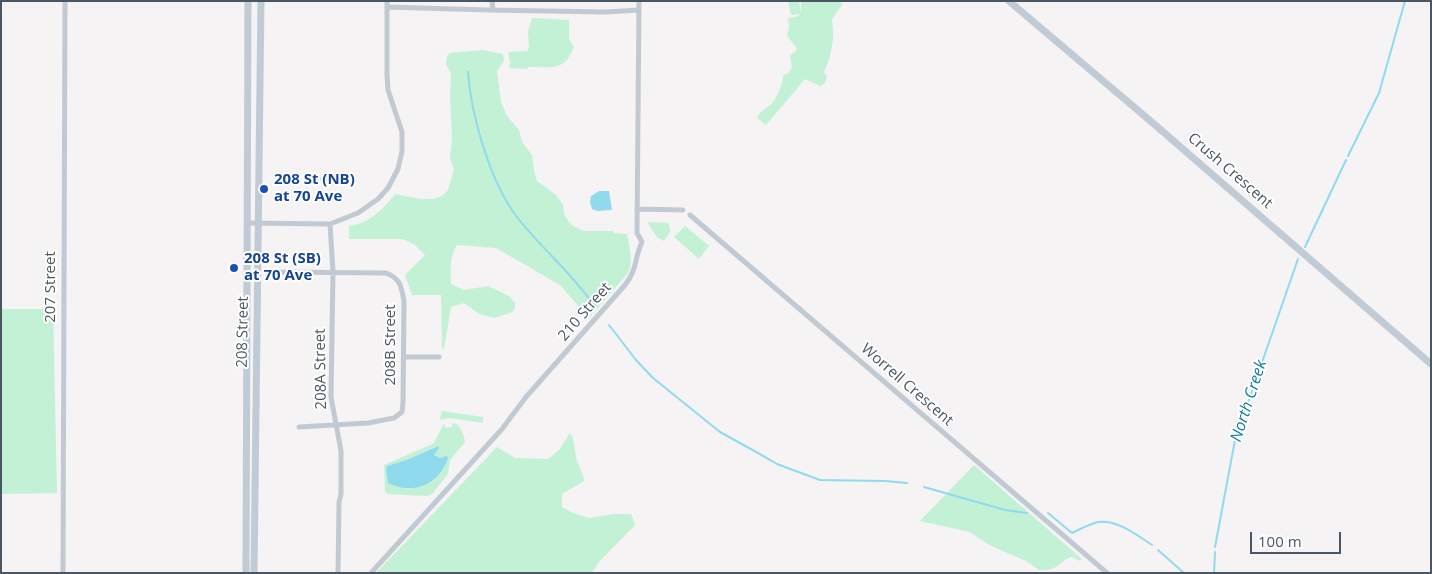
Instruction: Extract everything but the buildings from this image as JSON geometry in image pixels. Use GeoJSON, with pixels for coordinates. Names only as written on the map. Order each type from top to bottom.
{"type":"FeatureCollection","features":[{"type":"Feature","properties":{"kind":"main road","name":"208 Street"},"geometry":{"type":"LineString","coordinates":[[246,573],[248,1]]}},
{"type":"Feature","properties":{"kind":"main road","name":"208 Street"},"geometry":{"type":"LineString","coordinates":[[254,573],[261,1]]}},
{"type":"Feature","properties":{"kind":"main road","name":"Crush Crescent"},"geometry":{"type":"LineString","coordinates":[[1009,1],[1431,364]]}},
{"type":"Feature","properties":{"kind":"street","name":"207 Street"},"geometry":{"type":"LineString","coordinates":[[62,573],[65,1]]}},
{"type":"Feature","properties":{"kind":"street"},"geometry":{"type":"LineString","coordinates":[[492,1],[493,10]]}},
{"type":"Feature","properties":{"kind":"street","name":"210 Street"},"geometry":{"type":"LineString","coordinates":[[372,573],[502,428],[526,397],[631,278],[635,269],[637,252],[642,242],[637,233],[639,1]]}},
{"type":"Feature","properties":{"kind":"street"},"geometry":{"type":"LineString","coordinates":[[248,223],[330,224],[358,213],[378,199],[388,188],[398,169],[402,151],[402,132],[388,90],[387,4],[493,10],[606,12],[639,10]]}},
{"type":"Feature","properties":{"kind":"street"},"geometry":{"type":"LineString","coordinates":[[637,209],[684,210]]}},
{"type":"Feature","properties":{"kind":"street","name":"Worrell Crescent"},"geometry":{"type":"LineString","coordinates":[[690,215],[1107,573]]}},
{"type":"Feature","properties":{"kind":"street","name":"208A Street"},"geometry":{"type":"LineString","coordinates":[[330,224],[333,272],[331,397],[339,433],[342,494],[339,502],[338,573]]}},
{"type":"Feature","properties":{"kind":"street"},"geometry":{"type":"LineString","coordinates":[[269,272],[333,272]]}},
{"type":"Feature","properties":{"kind":"street","name":"208B Street"},"geometry":{"type":"LineString","coordinates":[[333,272],[378,272],[396,277],[401,285],[404,301],[403,407],[400,414],[396,418],[380,421],[336,424]]}},
{"type":"Feature","properties":{"kind":"street"},"geometry":{"type":"LineString","coordinates":[[404,357],[439,357]]}},
{"type":"Feature","properties":{"kind":"street"},"geometry":{"type":"LineString","coordinates":[[299,427],[336,424]]}},
{"type":"Feature","properties":{"kind":"green space"},"geometry":{"type":"Polygon","coordinates":[[[788,1],[799,1],[801,13],[801,1],[841,1],[842,5],[832,19],[833,39],[824,72],[827,77],[825,83],[820,86],[805,79],[766,125],[757,118],[775,98],[781,86],[783,75],[788,74],[792,67],[790,55],[797,48],[787,36],[788,18],[801,14],[791,15],[788,1]]]}},
{"type":"Feature","properties":{"kind":"green space"},"geometry":{"type":"Polygon","coordinates":[[[532,18],[569,20],[569,39],[574,47],[566,61],[556,66],[528,67],[527,69],[509,68],[508,52],[527,51],[529,48],[528,32],[532,18]]]}},
{"type":"Feature","properties":{"kind":"green space"},"geometry":{"type":"Polygon","coordinates":[[[483,50],[503,54],[504,61],[497,71],[501,102],[507,116],[519,130],[522,142],[532,155],[537,181],[556,195],[563,205],[564,214],[573,226],[584,231],[613,231],[614,233],[627,234],[631,263],[628,273],[589,318],[560,285],[496,248],[457,245],[452,259],[451,284],[464,290],[488,286],[509,296],[515,303],[515,308],[512,312],[495,318],[479,314],[464,303],[451,307],[444,349],[442,348],[441,295],[412,295],[405,275],[425,255],[414,244],[402,239],[349,239],[349,226],[356,225],[375,215],[395,194],[421,199],[433,199],[442,196],[448,190],[454,169],[450,159],[452,138],[451,74],[446,64],[447,56],[450,53],[483,50]]]}},
{"type":"Feature","properties":{"kind":"green space"},"geometry":{"type":"Polygon","coordinates":[[[320,177],[344,177],[344,179],[334,186],[327,186],[320,181],[320,177]]]}},
{"type":"Feature","properties":{"kind":"green space"},"geometry":{"type":"Polygon","coordinates":[[[647,222],[669,223],[670,232],[664,241],[657,237],[647,222]]]}},
{"type":"Feature","properties":{"kind":"green space"},"geometry":{"type":"Polygon","coordinates":[[[685,226],[709,246],[699,259],[674,237],[685,226]]]}},
{"type":"Feature","properties":{"kind":"green space"},"geometry":{"type":"Polygon","coordinates":[[[1,309],[53,309],[57,493],[1,494],[1,309]]]}},
{"type":"Feature","properties":{"kind":"green space"},"geometry":{"type":"Polygon","coordinates":[[[442,411],[483,417],[483,423],[449,418],[442,420],[440,419],[442,411]]]}},
{"type":"Feature","properties":{"kind":"green space"},"geometry":{"type":"Polygon","coordinates":[[[444,423],[445,428],[452,427],[452,423],[455,423],[463,432],[465,442],[450,460],[448,474],[432,494],[427,496],[387,494],[385,491],[384,465],[434,443],[444,423]],[[437,446],[409,459],[387,466],[407,489],[415,488],[433,481],[442,472],[448,459],[434,455],[437,446]]]}},
{"type":"Feature","properties":{"kind":"green space"},"geometry":{"type":"Polygon","coordinates":[[[570,433],[584,481],[562,494],[562,507],[589,518],[614,514],[631,514],[635,525],[598,563],[592,573],[376,573],[497,447],[515,458],[548,459],[559,450],[570,433]]]}},
{"type":"Feature","properties":{"kind":"green space"},"geometry":{"type":"Polygon","coordinates":[[[974,465],[1082,559],[1080,561],[1072,557],[1056,567],[1048,570],[1039,570],[1026,561],[989,545],[970,532],[920,521],[974,465]]]}},
{"type":"Feature","properties":{"kind":"water"},"geometry":{"type":"Polygon","coordinates":[[[599,191],[609,191],[612,210],[597,211],[592,209],[591,196],[599,191]]]}},
{"type":"Feature","properties":{"kind":"water"},"geometry":{"type":"Polygon","coordinates":[[[438,446],[439,448],[434,455],[440,458],[447,456],[448,459],[444,468],[431,482],[415,488],[397,487],[388,483],[387,466],[409,459],[438,446]]]}},
{"type":"Feature","properties":{"kind":"waterway","name":"North Creek"},"geometry":{"type":"LineString","coordinates":[[1348,156],[1379,93],[1405,1]]}},
{"type":"Feature","properties":{"kind":"waterway"},"geometry":{"type":"LineString","coordinates":[[468,72],[478,128],[498,186],[517,217],[575,281],[593,304]]}},
{"type":"Feature","properties":{"kind":"waterway","name":"North Creek"},"geometry":{"type":"LineString","coordinates":[[1305,247],[1346,160]]}},
{"type":"Feature","properties":{"kind":"waterway","name":"North Creek"},"geometry":{"type":"LineString","coordinates":[[1215,547],[1235,440],[1298,259]]}},
{"type":"Feature","properties":{"kind":"waterway"},"geometry":{"type":"LineString","coordinates":[[609,325],[636,360],[653,378],[720,432],[777,464],[820,480],[907,483]]}},
{"type":"Feature","properties":{"kind":"waterway"},"geometry":{"type":"LineString","coordinates":[[924,487],[1005,510],[1027,513]]}},
{"type":"Feature","properties":{"kind":"waterway"},"geometry":{"type":"LineString","coordinates":[[1048,513],[1072,533],[1098,522],[1112,523],[1127,529],[1152,545]]}},
{"type":"Feature","properties":{"kind":"waterway"},"geometry":{"type":"LineString","coordinates":[[1158,550],[1184,573]]}},
{"type":"Feature","properties":{"kind":"waterway","name":"North Creek"},"geometry":{"type":"LineString","coordinates":[[1214,573],[1215,552]]}},
{"type":"Feature","properties":{"kind":"place","name":"208 St (NB) at 70 Ave"},"geometry":{"type":"Point","coordinates":[264,189]}},
{"type":"Feature","properties":{"kind":"place","name":"208 St (SB) at 70 Ave"},"geometry":{"type":"Point","coordinates":[234,268]}}]}
